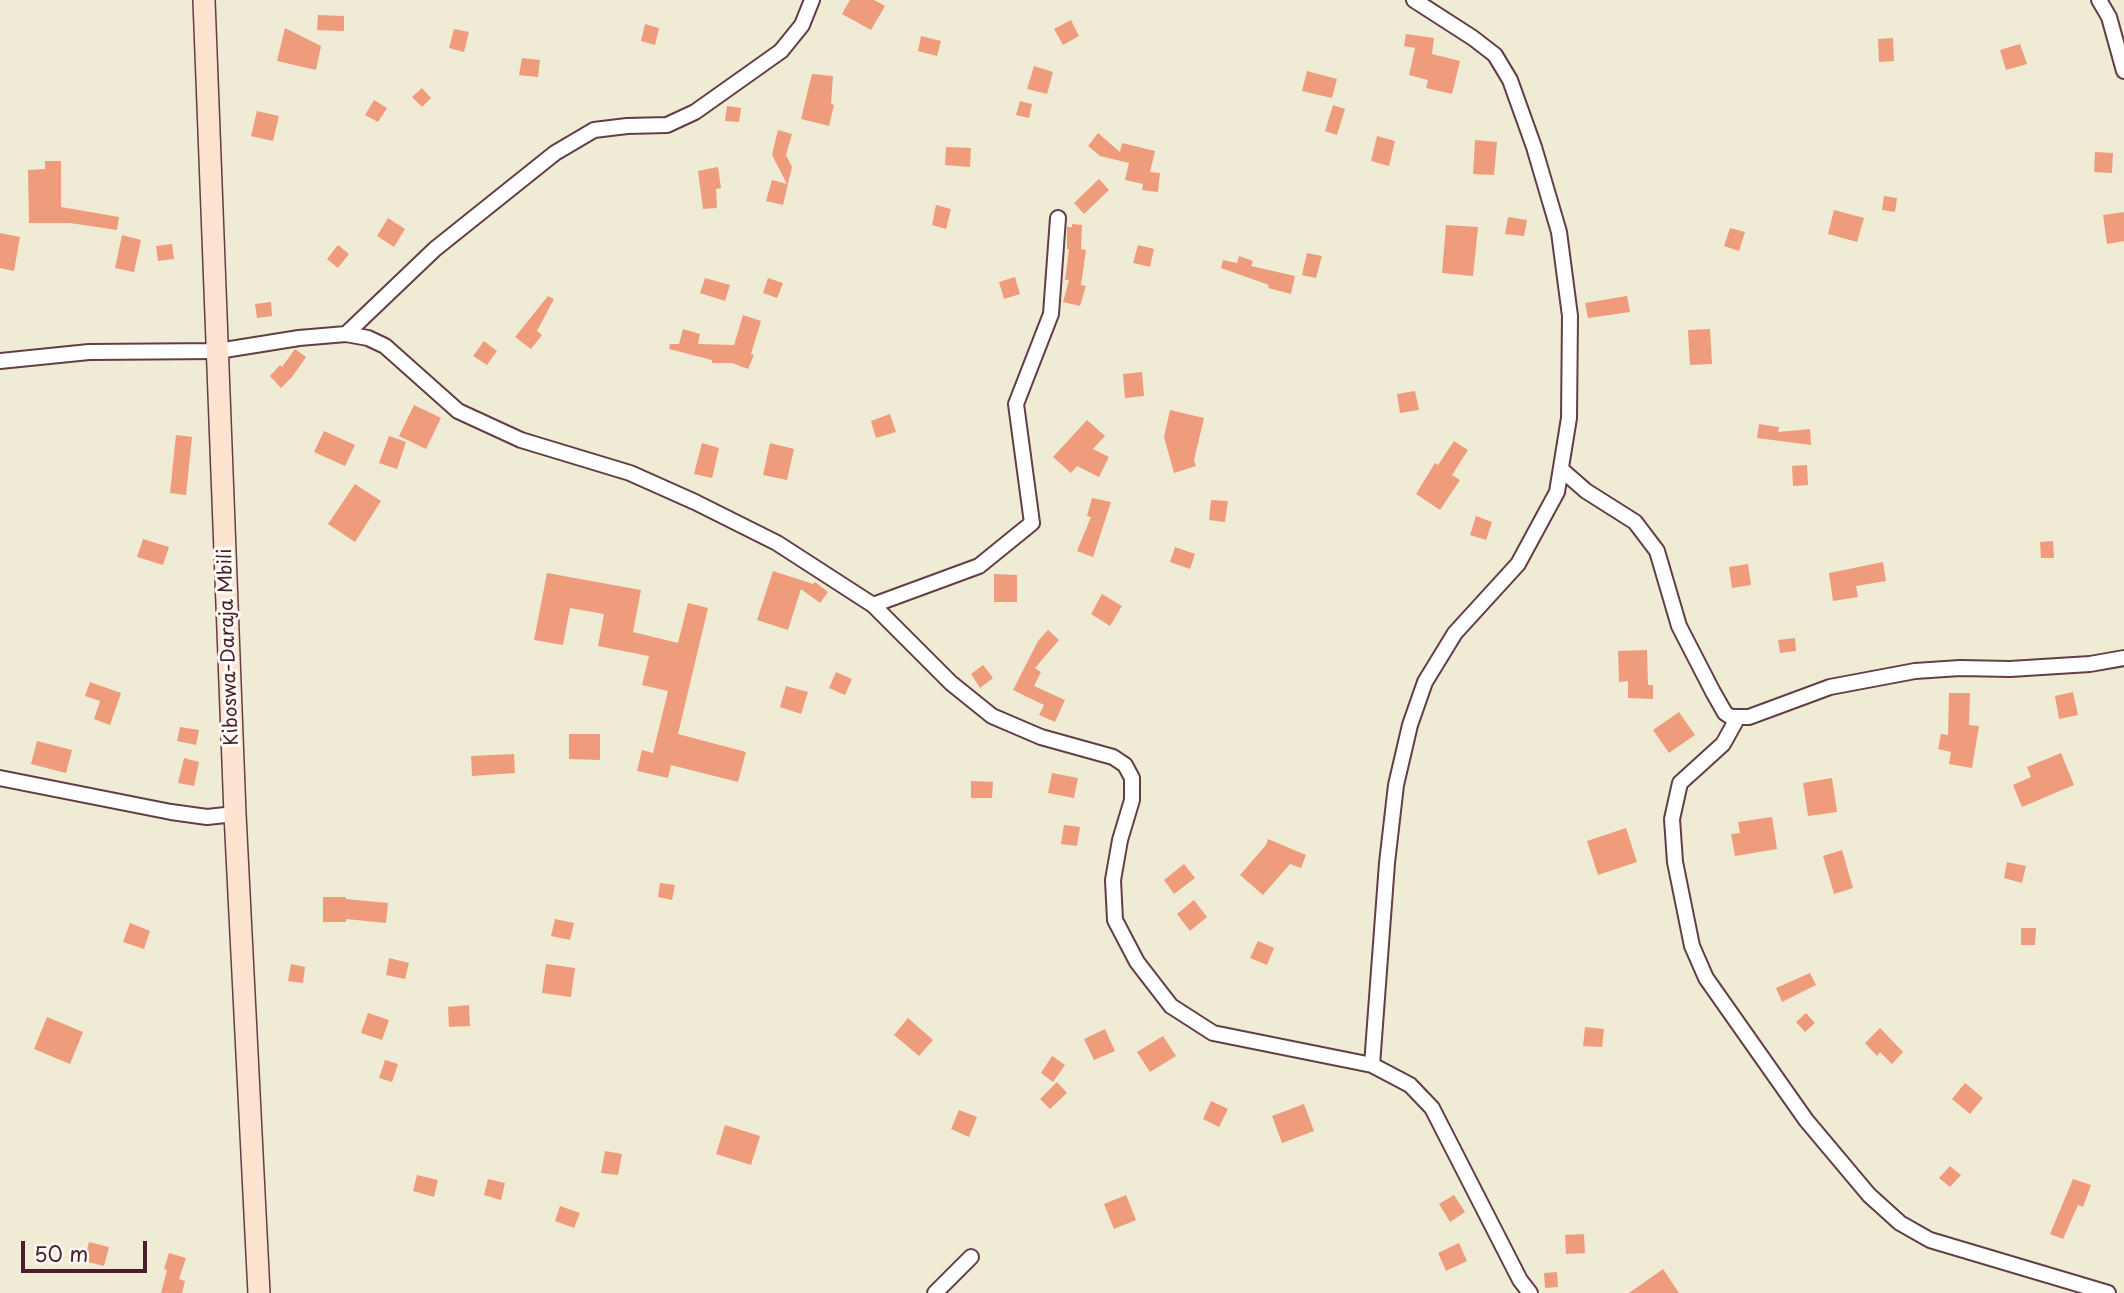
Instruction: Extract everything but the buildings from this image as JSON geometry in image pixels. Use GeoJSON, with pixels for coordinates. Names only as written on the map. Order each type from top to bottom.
{"type":"FeatureCollection","features":[{"type":"Feature","properties":{"kind":"main road","name":"Kiboswa-Daraja Mbili"},"geometry":{"type":"LineString","coordinates":[[204,0],[235,814],[259,1293]]}},
{"type":"Feature","properties":{"kind":"street"},"geometry":{"type":"LineString","coordinates":[[346,334],[435,249],[555,153],[594,131],[627,126],[667,125],[695,111],[781,51],[802,25],[812,0]]}},
{"type":"Feature","properties":{"kind":"street"},"geometry":{"type":"LineString","coordinates":[[1372,1065],[1387,863],[1396,785],[1410,725],[1425,682],[1455,633],[1518,564],[1556,492],[1562,470],[1569,418],[1570,316],[1559,232],[1534,147],[1510,80],[1494,55],[1457,27],[1414,0]]}},
{"type":"Feature","properties":{"kind":"street"},"geometry":{"type":"LineString","coordinates":[[2099,0],[2109,17],[2124,71]]}},
{"type":"Feature","properties":{"kind":"street"},"geometry":{"type":"LineString","coordinates":[[873,606],[978,566],[1032,523],[1016,404],[1051,314],[1058,218]]}},
{"type":"Feature","properties":{"kind":"street"},"geometry":{"type":"LineString","coordinates":[[0,361],[89,352],[218,351],[299,338],[346,334],[368,338],[385,346],[458,411],[521,440],[630,473],[777,543],[873,606],[951,683],[992,716],[1041,737],[1113,757],[1125,765],[1132,778],[1132,800],[1120,840],[1113,880],[1115,920],[1136,962],[1171,1006],[1213,1033],[1372,1065],[1410,1085],[1432,1108],[1514,1269],[1530,1293]]}},
{"type":"Feature","properties":{"kind":"street"},"geometry":{"type":"LineString","coordinates":[[1562,470],[1586,491],[1634,522],[1657,551],[1679,626],[1725,713],[1749,717],[1830,687],[1915,671],[2010,669],[2090,664],[2124,658]]}},
{"type":"Feature","properties":{"kind":"street"},"geometry":{"type":"LineString","coordinates":[[1738,717],[1723,744],[1680,783],[1672,818],[1675,862],[1692,946],[1706,978],[1806,1120],[1869,1195],[1900,1223],[1930,1240],[2108,1293]]}},
{"type":"Feature","properties":{"kind":"street"},"geometry":{"type":"LineString","coordinates":[[0,778],[171,813],[207,817],[235,814]]}},
{"type":"Feature","properties":{"kind":"street"},"geometry":{"type":"LineString","coordinates":[[935,1293],[971,1257]]}}]}
